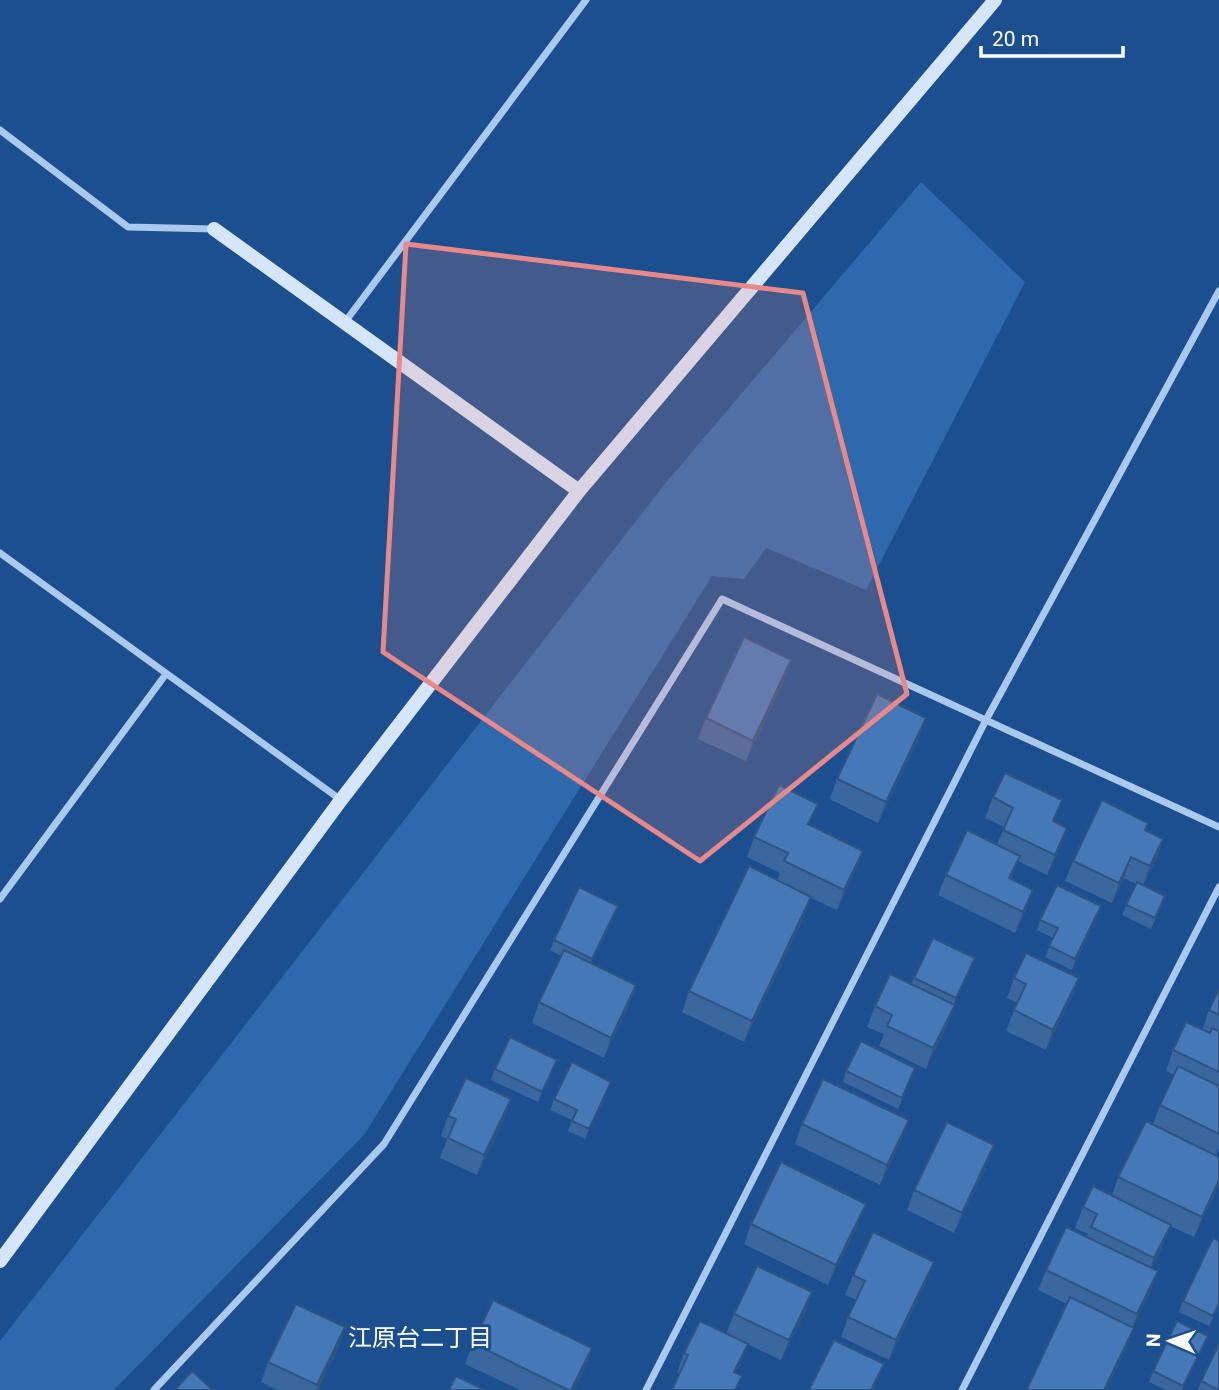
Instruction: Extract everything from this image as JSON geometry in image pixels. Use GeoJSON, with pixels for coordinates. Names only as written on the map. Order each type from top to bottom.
{"type":"FeatureCollection","features":[{"type":"Feature","properties":{"kind":"street"},"geometry":{"type":"LineString","coordinates":[[345,322],[586,0]]}},
{"type":"Feature","properties":{"kind":"street"},"geometry":{"type":"LineString","coordinates":[[0,1261],[341,800],[579,491],[995,0]]}},
{"type":"Feature","properties":{"kind":"street"},"geometry":{"type":"LineString","coordinates":[[0,130],[128,227],[214,229],[579,491]]}},
{"type":"Feature","properties":{"kind":"street"},"geometry":{"type":"LineString","coordinates":[[646,1390],[986,720],[1219,291]]}},
{"type":"Feature","properties":{"kind":"street"},"geometry":{"type":"LineString","coordinates":[[0,553],[341,800]]}},
{"type":"Feature","properties":{"kind":"street"},"geometry":{"type":"LineString","coordinates":[[154,1390],[384,1144],[722,599],[1219,827]]}},
{"type":"Feature","properties":{"kind":"street"},"geometry":{"type":"LineString","coordinates":[[0,899],[166,674]]}},
{"type":"Feature","properties":{"kind":"street"},"geometry":{"type":"LineString","coordinates":[[962,1390],[1219,887]]}},
{"type":"Feature","properties":{"kind":"highlighted area"},"geometry":{"type":"Polygon","coordinates":[[[406,244],[803,293],[907,694],[700,861],[383,652],[406,244]]]}},
{"type":"Feature","properties":{"kind":"shaded area"},"geometry":{"type":"Polygon","coordinates":[[[921,182],[1025,282],[866,590],[766,548],[744,579],[712,576],[364,1135],[114,1390],[0,1390],[0,1341],[664,485],[921,182]]]}},
{"type":"Feature","properties":{"kind":"building"},"geometry":{"type":"Polygon","coordinates":[[[744,637],[791,660],[753,741],[706,718],[744,637]]]}},
{"type":"Feature","properties":{"kind":"building"},"geometry":{"type":"Polygon","coordinates":[[[877,694],[926,718],[886,802],[837,779],[877,694]]]}},
{"type":"Feature","properties":{"kind":"building"},"geometry":{"type":"Polygon","coordinates":[[[1005,773],[1062,800],[1053,821],[1067,828],[1055,855],[1003,830],[1013,808],[993,797],[1005,773]]]}},
{"type":"Feature","properties":{"kind":"building"},"geometry":{"type":"Polygon","coordinates":[[[779,785],[818,804],[808,824],[863,851],[844,890],[784,861],[788,853],[754,837],[779,785]]]}},
{"type":"Feature","properties":{"kind":"building"},"geometry":{"type":"Polygon","coordinates":[[[1102,800],[1148,823],[1145,830],[1163,839],[1150,866],[1131,857],[1119,883],[1073,861],[1102,800]]]}},
{"type":"Feature","properties":{"kind":"building"},"geometry":{"type":"Polygon","coordinates":[[[967,830],[1020,856],[1009,878],[1033,890],[1023,912],[946,875],[967,830]]]}},
{"type":"Feature","properties":{"kind":"building"},"geometry":{"type":"Polygon","coordinates":[[[749,866],[811,897],[752,1021],[689,991],[749,866]]]}},
{"type":"Feature","properties":{"kind":"building"},"geometry":{"type":"Polygon","coordinates":[[[1137,882],[1165,896],[1155,918],[1126,905],[1137,882]]]}},
{"type":"Feature","properties":{"kind":"building"},"geometry":{"type":"Polygon","coordinates":[[[1057,885],[1101,906],[1075,959],[1049,946],[1058,928],[1040,920],[1057,885]]]}},
{"type":"Feature","properties":{"kind":"building"},"geometry":{"type":"Polygon","coordinates":[[[579,887],[618,906],[592,959],[554,940],[579,887]]]}},
{"type":"Feature","properties":{"kind":"building"},"geometry":{"type":"Polygon","coordinates":[[[933,938],[975,958],[956,998],[914,978],[933,938]]]}},
{"type":"Feature","properties":{"kind":"building"},"geometry":{"type":"Polygon","coordinates":[[[564,950],[636,985],[611,1038],[539,1002],[564,950]]]}},
{"type":"Feature","properties":{"kind":"building"},"geometry":{"type":"Polygon","coordinates":[[[1026,953],[1079,978],[1053,1030],[1014,1010],[1026,984],[1014,978],[1026,953]]]}},
{"type":"Feature","properties":{"kind":"building"},"geometry":{"type":"Polygon","coordinates":[[[890,974],[955,1005],[933,1048],[887,1026],[892,1015],[875,1006],[890,974]]]}},
{"type":"Feature","properties":{"kind":"building"},"geometry":{"type":"Polygon","coordinates":[[[1219,989],[1219,1015],[1209,1010],[1219,989]]]}},
{"type":"Feature","properties":{"kind":"building"},"geometry":{"type":"Polygon","coordinates":[[[1186,1022],[1210,1033],[1212,1028],[1219,1031],[1219,1072],[1173,1050],[1186,1022]]]}},
{"type":"Feature","properties":{"kind":"building"},"geometry":{"type":"Polygon","coordinates":[[[510,1037],[557,1060],[542,1092],[495,1069],[510,1037]]]}},
{"type":"Feature","properties":{"kind":"building"},"geometry":{"type":"Polygon","coordinates":[[[861,1041],[915,1068],[902,1098],[846,1071],[861,1041]]]}},
{"type":"Feature","properties":{"kind":"building"},"geometry":{"type":"Polygon","coordinates":[[[572,1062],[611,1082],[589,1129],[572,1121],[577,1110],[554,1099],[572,1062]]]}},
{"type":"Feature","properties":{"kind":"building"},"geometry":{"type":"Polygon","coordinates":[[[1178,1066],[1219,1086],[1219,1134],[1160,1105],[1178,1066]]]}},
{"type":"Feature","properties":{"kind":"building"},"geometry":{"type":"Polygon","coordinates":[[[466,1078],[511,1099],[484,1155],[448,1138],[456,1119],[448,1116],[466,1078]]]}},
{"type":"Feature","properties":{"kind":"building"},"geometry":{"type":"Polygon","coordinates":[[[823,1079],[909,1120],[887,1165],[802,1124],[823,1079]]]}},
{"type":"Feature","properties":{"kind":"building"},"geometry":{"type":"Polygon","coordinates":[[[1146,1121],[1219,1157],[1219,1180],[1202,1217],[1118,1177],[1146,1121]]]}},
{"type":"Feature","properties":{"kind":"building"},"geometry":{"type":"Polygon","coordinates":[[[947,1122],[994,1145],[962,1213],[914,1190],[947,1122]]]}},
{"type":"Feature","properties":{"kind":"building"},"geometry":{"type":"Polygon","coordinates":[[[781,1162],[866,1204],[836,1265],[751,1224],[781,1162]]]}},
{"type":"Feature","properties":{"kind":"building"},"geometry":{"type":"Polygon","coordinates":[[[1093,1186],[1171,1225],[1154,1258],[1091,1227],[1097,1214],[1083,1207],[1093,1186]]]}},
{"type":"Feature","properties":{"kind":"building"},"geometry":{"type":"Polygon","coordinates":[[[1066,1227],[1158,1271],[1137,1314],[1046,1270],[1066,1227]]]}},
{"type":"Feature","properties":{"kind":"building"},"geometry":{"type":"Polygon","coordinates":[[[873,1232],[934,1262],[896,1340],[848,1317],[865,1281],[853,1275],[873,1232]]]}},
{"type":"Feature","properties":{"kind":"building"},"geometry":{"type":"Polygon","coordinates":[[[1213,1238],[1219,1241],[1219,1303],[1213,1316],[1183,1301],[1213,1238]]]}},
{"type":"Feature","properties":{"kind":"building"},"geometry":{"type":"Polygon","coordinates":[[[757,1266],[812,1292],[789,1340],[734,1314],[757,1266]]]}},
{"type":"Feature","properties":{"kind":"building"},"geometry":{"type":"Polygon","coordinates":[[[1070,1297],[1134,1328],[1104,1390],[1029,1390],[1027,1389],[1070,1297]]]}},
{"type":"Feature","properties":{"kind":"building"},"geometry":{"type":"Polygon","coordinates":[[[493,1300],[592,1348],[571,1390],[473,1343],[493,1300]]]}},
{"type":"Feature","properties":{"kind":"building"},"geometry":{"type":"Polygon","coordinates":[[[296,1304],[345,1327],[317,1385],[268,1362],[296,1304]]]}},
{"type":"Feature","properties":{"kind":"building"},"geometry":{"type":"Polygon","coordinates":[[[700,1321],[748,1344],[734,1372],[742,1376],[735,1390],[672,1390],[688,1355],[684,1353],[700,1321]]]}},
{"type":"Feature","properties":{"kind":"building"},"geometry":{"type":"Polygon","coordinates":[[[1177,1321],[1208,1336],[1183,1386],[1153,1371],[1177,1321]]]}},
{"type":"Feature","properties":{"kind":"building"},"geometry":{"type":"Polygon","coordinates":[[[834,1340],[884,1364],[871,1390],[809,1390],[834,1340]]]}},
{"type":"Feature","properties":{"kind":"building"},"geometry":{"type":"Polygon","coordinates":[[[1219,1344],[1219,1390],[1201,1381],[1219,1344]]]}},
{"type":"Feature","properties":{"kind":"building"},"geometry":{"type":"Polygon","coordinates":[[[192,1371],[213,1390],[175,1390],[192,1371]]]}},
{"type":"Feature","properties":{"kind":"building"},"geometry":{"type":"Polygon","coordinates":[[[456,1376],[485,1390],[449,1390],[456,1376]]]}},
{"type":"Feature","properties":{"kind":"district","name":"江原台二丁目"},"geometry":{"type":"Point","coordinates":[420,1338]}}]}
